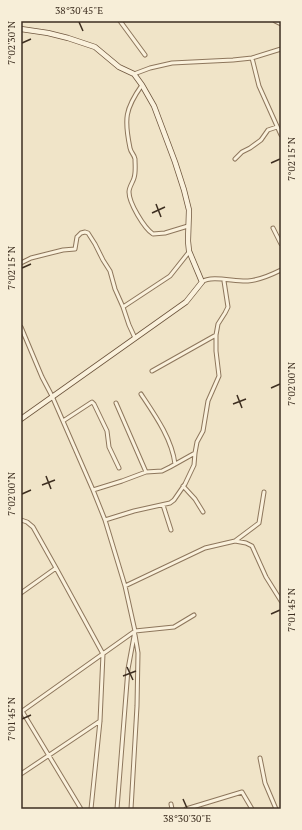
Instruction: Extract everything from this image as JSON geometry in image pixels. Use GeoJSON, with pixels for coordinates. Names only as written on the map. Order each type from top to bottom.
{"type":"FeatureCollection","features":[{"type":"Feature","properties":{"kind":"street"},"geometry":{"type":"LineString","coordinates":[[120,21],[145,54]]}},
{"type":"Feature","properties":{"kind":"street"},"geometry":{"type":"LineString","coordinates":[[275,21],[281,24]]}},
{"type":"Feature","properties":{"kind":"street"},"geometry":{"type":"LineString","coordinates":[[21,29],[48,33],[95,47],[119,66],[134,74],[142,85],[154,106],[175,162],[189,210],[189,251],[202,282]]}},
{"type":"Feature","properties":{"kind":"street"},"geometry":{"type":"LineString","coordinates":[[134,74],[150,68],[172,63],[252,58],[281,49]]}},
{"type":"Feature","properties":{"kind":"street"},"geometry":{"type":"LineString","coordinates":[[252,58],[259,86],[281,135]]}},
{"type":"Feature","properties":{"kind":"street"},"geometry":{"type":"LineString","coordinates":[[142,85],[133,97],[127,113],[130,147],[134,155],[135,175],[129,192],[132,203],[140,218],[152,233],[165,233],[188,226]]}},
{"type":"Feature","properties":{"kind":"street"},"geometry":{"type":"LineString","coordinates":[[235,159],[242,152],[261,140],[268,130],[277,128]]}},
{"type":"Feature","properties":{"kind":"street"},"geometry":{"type":"LineString","coordinates":[[273,228],[281,244]]}},
{"type":"Feature","properties":{"kind":"street"},"geometry":{"type":"LineString","coordinates":[[21,263],[31,258],[63,250],[75,249],[77,237],[81,233],[88,233],[110,271],[114,289],[135,338]]}},
{"type":"Feature","properties":{"kind":"street"},"geometry":{"type":"LineString","coordinates":[[123,307],[170,276],[189,251]]}},
{"type":"Feature","properties":{"kind":"street"},"geometry":{"type":"LineString","coordinates":[[21,419],[186,302],[202,282],[209,279],[224,281],[249,281],[260,279],[281,270]]}},
{"type":"Feature","properties":{"kind":"street"},"geometry":{"type":"LineString","coordinates":[[105,520],[134,511],[163,505],[174,500],[194,465],[197,442],[203,431],[208,401],[219,376],[216,335],[218,324],[228,307],[224,281]]}},
{"type":"Feature","properties":{"kind":"street"},"geometry":{"type":"LineString","coordinates":[[21,327],[42,377],[94,490],[105,520],[125,586],[138,653],[137,706],[131,809]]}},
{"type":"Feature","properties":{"kind":"street"},"geometry":{"type":"LineString","coordinates":[[152,371],[216,335]]}},
{"type":"Feature","properties":{"kind":"street"},"geometry":{"type":"LineString","coordinates":[[140,394],[151,410],[174,453],[175,464]]}},
{"type":"Feature","properties":{"kind":"street"},"geometry":{"type":"LineString","coordinates":[[63,421],[92,402],[107,431],[109,446],[119,468]]}},
{"type":"Feature","properties":{"kind":"street"},"geometry":{"type":"LineString","coordinates":[[116,403],[146,472]]}},
{"type":"Feature","properties":{"kind":"street"},"geometry":{"type":"LineString","coordinates":[[94,490],[146,472],[157,472],[195,453]]}},
{"type":"Feature","properties":{"kind":"street"},"geometry":{"type":"LineString","coordinates":[[183,486],[195,499],[203,512]]}},
{"type":"Feature","properties":{"kind":"street"},"geometry":{"type":"LineString","coordinates":[[235,541],[259,523],[264,492]]}},
{"type":"Feature","properties":{"kind":"street"},"geometry":{"type":"LineString","coordinates":[[163,505],[171,530]]}},
{"type":"Feature","properties":{"kind":"street"},"geometry":{"type":"LineString","coordinates":[[21,520],[27,522],[33,527],[103,654],[100,721],[91,809]]}},
{"type":"Feature","properties":{"kind":"street"},"geometry":{"type":"LineString","coordinates":[[125,586],[205,548],[235,541],[252,546],[266,577],[281,601]]}},
{"type":"Feature","properties":{"kind":"street"},"geometry":{"type":"LineString","coordinates":[[21,593],[56,568]]}},
{"type":"Feature","properties":{"kind":"street"},"geometry":{"type":"LineString","coordinates":[[81,809],[21,711],[135,632],[144,629],[174,627],[194,615]]}},
{"type":"Feature","properties":{"kind":"street"},"geometry":{"type":"LineString","coordinates":[[117,809],[128,669],[135,632]]}},
{"type":"Feature","properties":{"kind":"street"},"geometry":{"type":"LineString","coordinates":[[21,774],[100,721]]}},
{"type":"Feature","properties":{"kind":"street"},"geometry":{"type":"LineString","coordinates":[[260,758],[265,784],[276,809]]}},
{"type":"Feature","properties":{"kind":"street"},"geometry":{"type":"LineString","coordinates":[[186,809],[242,792],[252,809]]}},
{"type":"Feature","properties":{"kind":"street"},"geometry":{"type":"LineString","coordinates":[[171,804],[172,809]]}}]}
